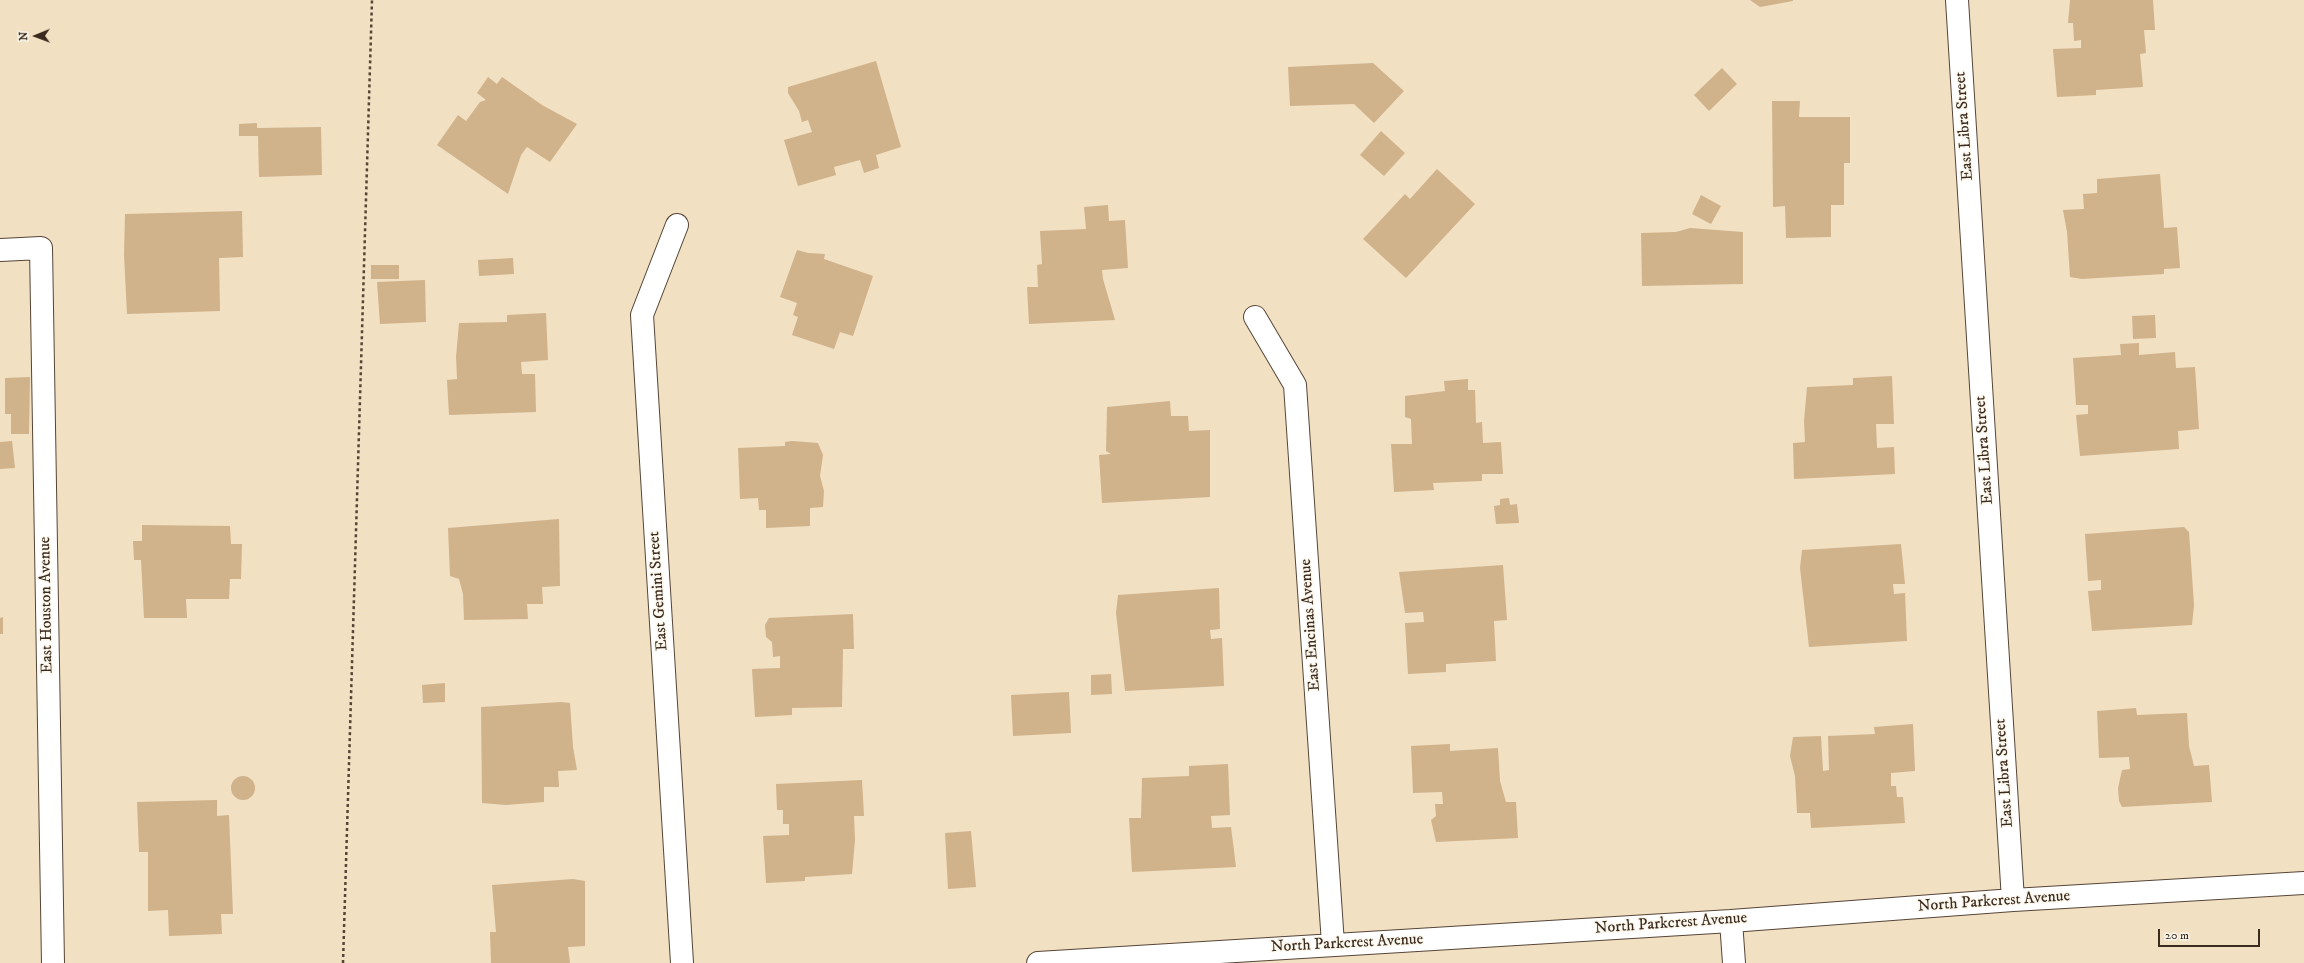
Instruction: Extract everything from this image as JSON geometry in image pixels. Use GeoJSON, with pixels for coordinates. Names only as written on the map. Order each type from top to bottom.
{"type":"FeatureCollection","features":[{"type":"Feature","properties":{"kind":"street","name":"East Libra Street"},"geometry":{"type":"LineString","coordinates":[[1957,0],[2013,900]]}},
{"type":"Feature","properties":{"kind":"street","name":"East Gemini Street"},"geometry":{"type":"LineString","coordinates":[[677,225],[642,315],[682,963]]}},
{"type":"Feature","properties":{"kind":"street","name":"East Houston Avenue"},"geometry":{"type":"LineString","coordinates":[[0,250],[41,248],[53,963]]}},
{"type":"Feature","properties":{"kind":"street","name":"East Encinas Avenue"},"geometry":{"type":"LineString","coordinates":[[1255,317],[1295,385],[1333,944]]}},
{"type":"Feature","properties":{"kind":"street","name":"North Parkcrest Avenue"},"geometry":{"type":"LineString","coordinates":[[1038,963],[1731,921],[2013,900],[2304,883]]}},
{"type":"Feature","properties":{"kind":"street"},"geometry":{"type":"LineString","coordinates":[[1731,921],[1734,963]]}},
{"type":"Feature","properties":{"kind":"path"},"geometry":{"type":"LineString","coordinates":[[343,963],[372,0]]}},
{"type":"Feature","properties":{"kind":"building"},"geometry":{"type":"Polygon","coordinates":[[[1750,0],[1793,0],[1793,1],[1760,7],[1750,0]]]}},
{"type":"Feature","properties":{"kind":"building"},"geometry":{"type":"Polygon","coordinates":[[[2070,0],[2153,0],[2155,30],[2144,30],[2146,53],[2140,54],[2143,87],[2096,90],[2096,95],[2057,97],[2053,49],[2081,48],[2081,40],[2074,41],[2073,23],[2068,23],[2070,0]]]}},
{"type":"Feature","properties":{"kind":"building"},"geometry":{"type":"Polygon","coordinates":[[[876,61],[901,147],[876,155],[879,168],[864,173],[860,160],[834,167],[836,175],[798,186],[784,140],[812,132],[808,120],[802,122],[799,111],[788,93],[788,87],[876,61]]]}},
{"type":"Feature","properties":{"kind":"building"},"geometry":{"type":"Polygon","coordinates":[[[1373,63],[1404,91],[1374,123],[1354,104],[1290,106],[1288,67],[1373,63]]]}},
{"type":"Feature","properties":{"kind":"building"},"geometry":{"type":"Polygon","coordinates":[[[1722,68],[1737,84],[1709,111],[1694,95],[1722,68]]]}},
{"type":"Feature","properties":{"kind":"building"},"geometry":{"type":"Polygon","coordinates":[[[488,77],[497,84],[502,77],[542,105],[577,124],[550,162],[527,147],[521,155],[508,194],[437,145],[458,115],[466,121],[480,102],[486,100],[477,93],[488,77]]]}},
{"type":"Feature","properties":{"kind":"building"},"geometry":{"type":"Polygon","coordinates":[[[1772,101],[1800,101],[1799,117],[1850,117],[1850,163],[1844,163],[1844,205],[1831,205],[1831,237],[1786,238],[1785,206],[1773,207],[1772,101]]]}},
{"type":"Feature","properties":{"kind":"building"},"geometry":{"type":"Polygon","coordinates":[[[257,123],[257,128],[321,127],[322,175],[259,177],[258,136],[239,136],[239,124],[257,123]]]}},
{"type":"Feature","properties":{"kind":"building"},"geometry":{"type":"Polygon","coordinates":[[[1381,131],[1405,153],[1384,176],[1360,155],[1381,131]]]}},
{"type":"Feature","properties":{"kind":"building"},"geometry":{"type":"Polygon","coordinates":[[[1437,169],[1475,204],[1406,278],[1363,239],[1405,194],[1410,199],[1437,169]]]}},
{"type":"Feature","properties":{"kind":"building"},"geometry":{"type":"Polygon","coordinates":[[[2160,174],[2164,228],[2177,227],[2180,268],[2164,269],[2164,274],[2082,279],[2070,277],[2067,232],[2063,210],[2084,209],[2083,194],[2097,193],[2097,179],[2160,174]]]}},
{"type":"Feature","properties":{"kind":"building"},"geometry":{"type":"Polygon","coordinates":[[[1701,195],[1721,206],[1711,224],[1692,214],[1701,195]]]}},
{"type":"Feature","properties":{"kind":"building"},"geometry":{"type":"Polygon","coordinates":[[[1108,205],[1109,221],[1125,220],[1128,268],[1102,270],[1103,279],[1115,320],[1029,324],[1027,287],[1038,287],[1037,265],[1042,264],[1040,231],[1086,229],[1084,207],[1108,205]]]}},
{"type":"Feature","properties":{"kind":"building"},"geometry":{"type":"Polygon","coordinates":[[[242,211],[243,257],[219,258],[220,311],[127,314],[124,255],[125,214],[242,211]]]}},
{"type":"Feature","properties":{"kind":"building"},"geometry":{"type":"Polygon","coordinates":[[[1690,228],[1743,232],[1743,284],[1642,286],[1641,233],[1676,232],[1690,228]]]}},
{"type":"Feature","properties":{"kind":"building"},"geometry":{"type":"Polygon","coordinates":[[[797,250],[808,253],[825,254],[824,259],[873,276],[853,336],[840,332],[834,349],[792,335],[798,317],[793,315],[797,303],[780,297],[797,250]]]}},
{"type":"Feature","properties":{"kind":"building"},"geometry":{"type":"Polygon","coordinates":[[[513,258],[514,274],[479,276],[478,260],[513,258]]]}},
{"type":"Feature","properties":{"kind":"building"},"geometry":{"type":"Polygon","coordinates":[[[371,265],[399,265],[399,279],[371,279],[371,265]]]}},
{"type":"Feature","properties":{"kind":"building"},"geometry":{"type":"Polygon","coordinates":[[[425,280],[426,322],[380,324],[377,282],[425,280]]]}},
{"type":"Feature","properties":{"kind":"building"},"geometry":{"type":"Polygon","coordinates":[[[546,313],[548,360],[521,362],[522,374],[535,374],[536,412],[449,415],[447,380],[457,379],[456,357],[459,323],[507,322],[507,315],[546,313]]]}},
{"type":"Feature","properties":{"kind":"building"},"geometry":{"type":"Polygon","coordinates":[[[2155,315],[2156,338],[2133,339],[2132,316],[2155,315]]]}},
{"type":"Feature","properties":{"kind":"building"},"geometry":{"type":"Polygon","coordinates":[[[2139,343],[2139,355],[2175,352],[2176,368],[2195,367],[2199,429],[2178,431],[2179,449],[2080,456],[2076,415],[2088,414],[2088,405],[2076,405],[2073,358],[2121,355],[2120,344],[2139,343]]]}},
{"type":"Feature","properties":{"kind":"building"},"geometry":{"type":"Polygon","coordinates":[[[1892,376],[1894,424],[1876,424],[1877,448],[1894,447],[1895,474],[1794,479],[1793,443],[1805,442],[1804,421],[1807,387],[1853,385],[1853,378],[1892,376]]]}},
{"type":"Feature","properties":{"kind":"building"},"geometry":{"type":"Polygon","coordinates":[[[30,377],[29,434],[11,434],[11,414],[5,414],[5,378],[30,377]]]}},
{"type":"Feature","properties":{"kind":"building"},"geometry":{"type":"Polygon","coordinates":[[[1468,379],[1468,390],[1475,390],[1476,423],[1482,422],[1483,443],[1501,442],[1503,474],[1482,474],[1482,481],[1433,483],[1434,490],[1394,492],[1391,444],[1412,444],[1411,419],[1405,417],[1405,396],[1445,391],[1444,381],[1468,379]]]}},
{"type":"Feature","properties":{"kind":"building"},"geometry":{"type":"Polygon","coordinates":[[[1170,401],[1171,416],[1188,416],[1189,431],[1210,430],[1210,497],[1102,503],[1099,455],[1111,454],[1106,451],[1107,407],[1170,401]]]}},
{"type":"Feature","properties":{"kind":"building"},"geometry":{"type":"Polygon","coordinates":[[[12,441],[15,468],[0,469],[0,442],[12,441]]]}},
{"type":"Feature","properties":{"kind":"building"},"geometry":{"type":"Polygon","coordinates":[[[792,441],[818,443],[823,455],[820,476],[824,491],[823,507],[810,508],[810,526],[766,528],[766,510],[759,510],[758,498],[740,499],[738,448],[785,446],[785,442],[792,441]]]}},
{"type":"Feature","properties":{"kind":"building"},"geometry":{"type":"Polygon","coordinates":[[[1509,498],[1510,505],[1517,504],[1519,523],[1496,524],[1494,506],[1500,505],[1500,499],[1509,498]]]}},
{"type":"Feature","properties":{"kind":"building"},"geometry":{"type":"Polygon","coordinates":[[[559,519],[560,586],[542,587],[543,604],[527,604],[528,619],[464,620],[463,594],[459,579],[450,576],[448,528],[559,519]]]}},
{"type":"Feature","properties":{"kind":"building"},"geometry":{"type":"Polygon","coordinates":[[[142,525],[230,526],[231,544],[242,544],[241,579],[230,579],[229,599],[186,599],[187,618],[144,618],[141,560],[134,560],[133,541],[142,541],[142,525]]]}},
{"type":"Feature","properties":{"kind":"building"},"geometry":{"type":"Polygon","coordinates":[[[2184,527],[2189,532],[2194,605],[2192,625],[2092,631],[2088,591],[2101,590],[2101,580],[2088,581],[2085,534],[2184,527]]]}},
{"type":"Feature","properties":{"kind":"building"},"geometry":{"type":"Polygon","coordinates":[[[1901,544],[1905,584],[1893,584],[1894,594],[1905,593],[1907,641],[1809,647],[1800,568],[1802,550],[1901,544]]]}},
{"type":"Feature","properties":{"kind":"building"},"geometry":{"type":"Polygon","coordinates":[[[1503,565],[1507,620],[1494,621],[1496,661],[1446,664],[1446,672],[1408,674],[1405,623],[1424,622],[1423,612],[1405,613],[1399,572],[1503,565]]]}},
{"type":"Feature","properties":{"kind":"building"},"geometry":{"type":"Polygon","coordinates":[[[1219,588],[1220,629],[1210,630],[1211,639],[1222,638],[1224,686],[1125,691],[1116,613],[1118,595],[1219,588]]]}},
{"type":"Feature","properties":{"kind":"building"},"geometry":{"type":"Polygon","coordinates":[[[853,614],[854,649],[843,649],[842,707],[792,708],[792,715],[755,717],[752,669],[780,668],[780,656],[773,657],[772,642],[766,637],[765,625],[769,618],[853,614]]]}},
{"type":"Feature","properties":{"kind":"building"},"geometry":{"type":"Polygon","coordinates":[[[3,617],[3,634],[0,634],[0,618],[3,617]]]}},
{"type":"Feature","properties":{"kind":"building"},"geometry":{"type":"Polygon","coordinates":[[[1111,674],[1112,694],[1091,695],[1091,675],[1111,674]]]}},
{"type":"Feature","properties":{"kind":"building"},"geometry":{"type":"Polygon","coordinates":[[[445,683],[445,702],[423,703],[422,685],[445,683]]]}},
{"type":"Feature","properties":{"kind":"building"},"geometry":{"type":"Polygon","coordinates":[[[1069,692],[1071,733],[1013,736],[1011,695],[1069,692]]]}},
{"type":"Feature","properties":{"kind":"building"},"geometry":{"type":"Polygon","coordinates":[[[561,702],[570,703],[573,747],[577,770],[558,771],[559,787],[544,787],[544,802],[506,805],[482,803],[481,707],[561,702]]]}},
{"type":"Feature","properties":{"kind":"building"},"geometry":{"type":"Polygon","coordinates":[[[2136,708],[2137,715],[2187,713],[2189,746],[2194,766],[2209,765],[2212,802],[2122,807],[2119,801],[2118,788],[2122,770],[2130,769],[2129,757],[2099,758],[2097,711],[2136,708]]]}},
{"type":"Feature","properties":{"kind":"building"},"geometry":{"type":"Polygon","coordinates":[[[1913,724],[1915,771],[1891,773],[1891,786],[1896,786],[1897,797],[1903,797],[1905,823],[1811,828],[1810,813],[1797,813],[1795,776],[1790,756],[1793,737],[1821,736],[1823,771],[1829,770],[1828,736],[1875,734],[1874,727],[1913,724]]]}},
{"type":"Feature","properties":{"kind":"building"},"geometry":{"type":"Polygon","coordinates":[[[1450,744],[1450,751],[1498,748],[1500,781],[1506,802],[1516,802],[1518,838],[1436,842],[1431,820],[1436,816],[1435,804],[1443,804],[1442,792],[1413,793],[1411,746],[1450,744]]]}},
{"type":"Feature","properties":{"kind":"building"},"geometry":{"type":"Polygon","coordinates":[[[1228,764],[1230,815],[1211,816],[1212,828],[1231,827],[1236,867],[1132,872],[1129,818],[1141,818],[1142,778],[1189,776],[1189,766],[1228,764]]]}},
{"type":"Feature","properties":{"kind":"building"},"geometry":{"type":"Polygon","coordinates":[[[238,776],[248,776],[255,783],[255,793],[248,800],[238,800],[231,793],[231,783],[238,776]]]}},
{"type":"Feature","properties":{"kind":"building"},"geometry":{"type":"Polygon","coordinates":[[[862,780],[864,816],[854,816],[855,840],[852,874],[805,877],[805,881],[766,883],[763,836],[789,835],[789,824],[783,824],[783,810],[777,810],[776,784],[862,780]]]}},
{"type":"Feature","properties":{"kind":"building"},"geometry":{"type":"Polygon","coordinates":[[[217,800],[217,816],[229,815],[233,914],[221,914],[222,934],[169,936],[168,910],[148,911],[148,852],[139,852],[137,802],[217,800]]]}},
{"type":"Feature","properties":{"kind":"building"},"geometry":{"type":"Polygon","coordinates":[[[971,831],[976,887],[948,889],[945,833],[971,831]]]}},
{"type":"Feature","properties":{"kind":"building"},"geometry":{"type":"Polygon","coordinates":[[[573,879],[585,881],[585,946],[568,947],[570,963],[491,963],[490,932],[496,932],[492,885],[573,879]]]}}]}
